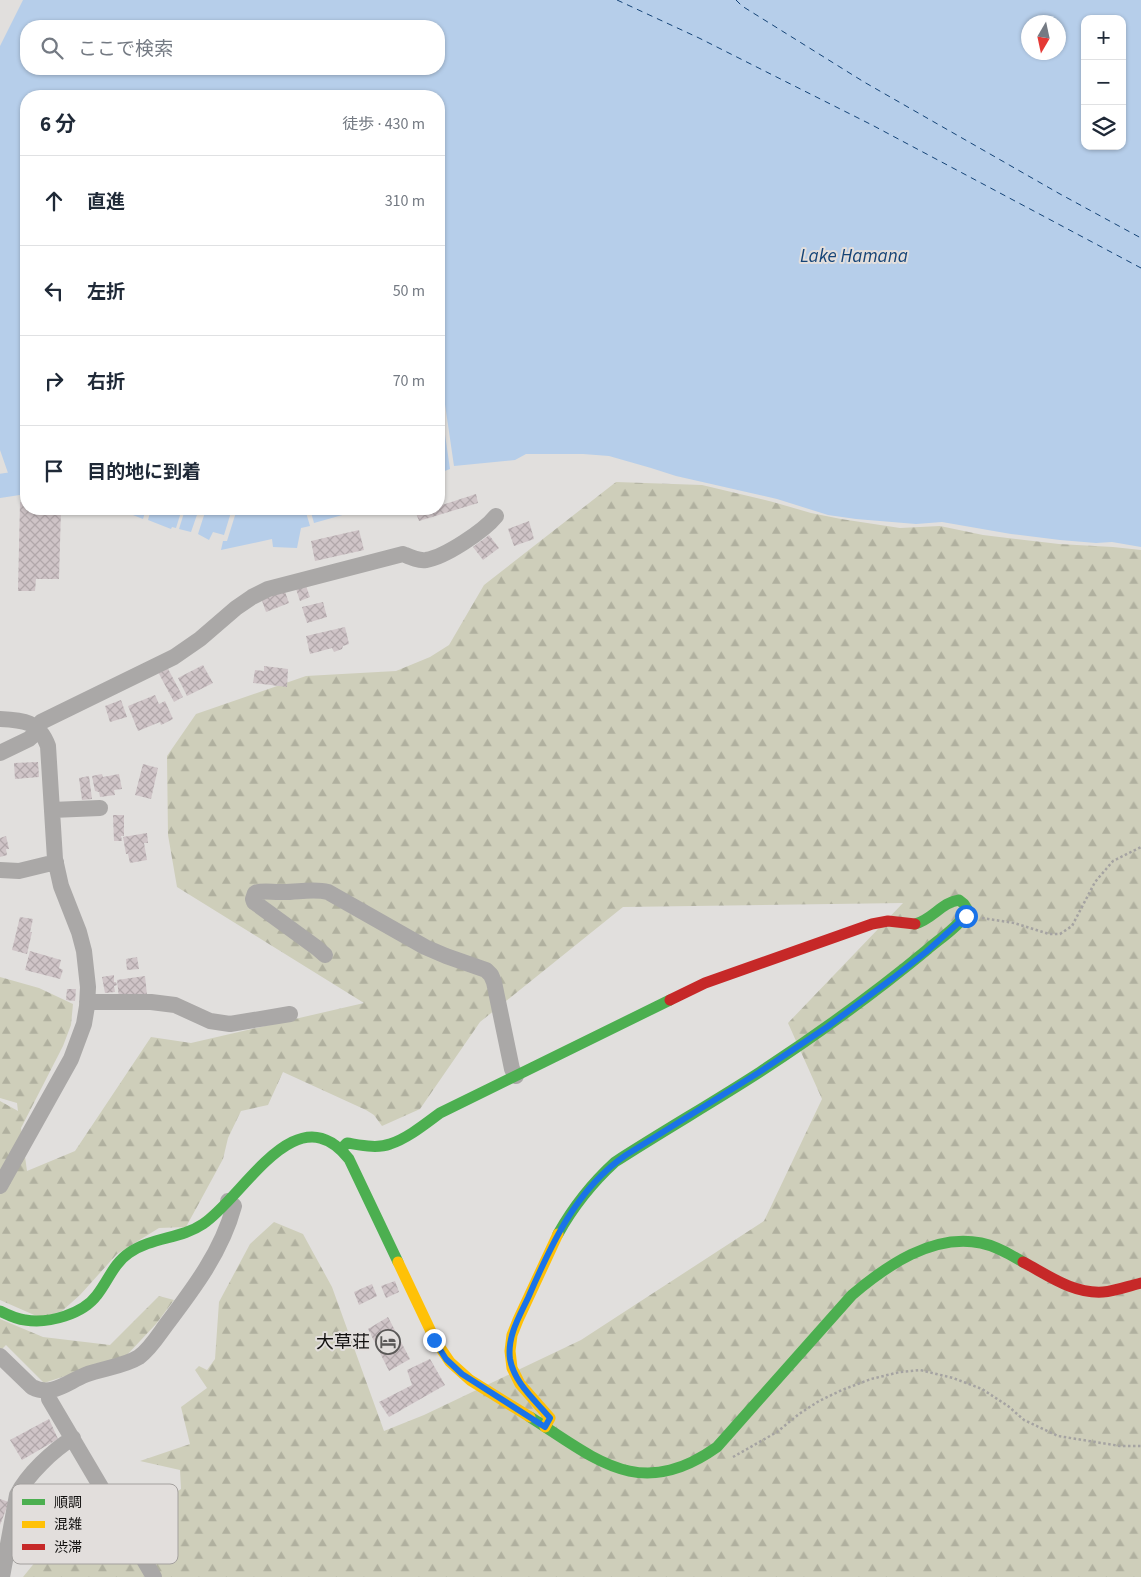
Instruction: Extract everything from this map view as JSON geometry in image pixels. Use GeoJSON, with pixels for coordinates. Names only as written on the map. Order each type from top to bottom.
{"type":"FeatureCollection","features":[{"type":"Feature","properties":{"kind":"street"},"geometry":{"type":"LineString","coordinates":[[0,753],[29,739],[38,729],[40,722],[174,657],[200,639],[236,608],[268,590],[403,554],[419,560],[430,559],[454,548],[490,524],[496,516]]}},
{"type":"Feature","properties":{"kind":"street"},"geometry":{"type":"LineString","coordinates":[[0,720],[21,720],[38,729],[46,740],[48,746],[56,862],[61,886],[79,932],[87,969],[87,1002],[84,1024],[71,1059],[0,1186]]}},
{"type":"Feature","properties":{"kind":"street"},"geometry":{"type":"LineString","coordinates":[[52,810],[100,808]]}},
{"type":"Feature","properties":{"kind":"street"},"geometry":{"type":"LineString","coordinates":[[0,870],[25,870],[56,862]]}},
{"type":"Feature","properties":{"kind":"street"},"geometry":{"type":"LineString","coordinates":[[325,955],[254,902],[255,893],[258,891],[315,890],[328,892],[435,952],[486,970],[494,982],[512,1069],[516,1076]]}},
{"type":"Feature","properties":{"kind":"street"},"geometry":{"type":"LineString","coordinates":[[341,1148],[347,1143],[381,1146],[398,1142],[440,1113],[723,976],[872,924],[888,921],[914,924],[929,918],[948,903],[955,900],[965,904],[966,916],[926,952],[893,978],[827,1027],[758,1073],[615,1162],[597,1179],[562,1226],[552,1243],[511,1338],[510,1358],[512,1368],[522,1386],[550,1418],[545,1427]]}},
{"type":"Feature","properties":{"kind":"street"},"geometry":{"type":"LineString","coordinates":[[87,1002],[151,1002],[175,1005],[210,1021],[230,1024],[290,1014]]}},
{"type":"Feature","properties":{"kind":"street"},"geometry":{"type":"LineString","coordinates":[[0,1163],[15,1138],[18,1137],[25,1141]]}},
{"type":"Feature","properties":{"kind":"street"},"geometry":{"type":"LineString","coordinates":[[0,1311],[16,1319],[36,1322],[56,1318],[83,1308],[94,1299],[114,1268],[130,1252],[151,1242],[199,1228],[277,1150],[295,1141],[312,1137],[320,1138],[334,1143],[341,1148],[349,1159],[434,1340],[453,1367],[470,1380],[601,1462],[624,1471],[649,1474],[673,1471],[696,1462],[717,1447],[858,1290],[877,1274],[904,1258],[919,1252],[945,1244],[975,1242],[994,1247],[1071,1287],[1105,1292],[1141,1283]]}},
{"type":"Feature","properties":{"kind":"street"},"geometry":{"type":"LineString","coordinates":[[0,1356],[32,1387],[49,1391],[93,1372],[132,1360],[146,1351],[197,1284],[208,1266],[230,1220],[234,1206],[228,1201]]}},
{"type":"Feature","properties":{"kind":"street"},"geometry":{"type":"LineString","coordinates":[[49,1391],[49,1399],[99,1484]]}},
{"type":"Feature","properties":{"kind":"street"},"geometry":{"type":"LineString","coordinates":[[23,1484],[31,1474],[72,1438]]}},
{"type":"Feature","properties":{"kind":"street"},"geometry":{"type":"LineString","coordinates":[[2,1577],[12,1522]]}},
{"type":"Feature","properties":{"kind":"street"},"geometry":{"type":"LineString","coordinates":[[146,1564],[154,1577]]}},
{"type":"Feature","properties":{"kind":"path"},"geometry":{"type":"LineString","coordinates":[[966,916],[1014,922],[1049,934],[1060,934],[1072,926],[1095,882],[1112,861],[1141,847]]}},
{"type":"Feature","properties":{"kind":"path"},"geometry":{"type":"LineString","coordinates":[[727,1461],[777,1432],[819,1401],[871,1380],[900,1372],[920,1370],[952,1378],[982,1389],[1008,1406],[1024,1420],[1058,1436],[1120,1446],[1141,1446]]}},
{"type":"Feature","properties":{"kind":"green space"},"geometry":{"type":"Polygon","coordinates":[[[616,482],[702,485],[811,513],[900,528],[940,526],[983,535],[1059,544],[1141,550],[1141,1577],[23,1577],[34,1564],[178,1564],[178,1491],[181,1489],[180,1470],[140,1461],[190,1444],[181,1407],[207,1388],[195,1370],[199,1366],[207,1370],[215,1359],[219,1302],[250,1244],[274,1222],[303,1234],[332,1287],[384,1431],[424,1415],[581,1340],[764,1221],[822,1099],[788,1023],[903,903],[623,907],[480,1022],[420,1109],[382,1126],[374,1115],[366,1110],[283,1072],[268,1105],[241,1111],[228,1138],[223,1159],[186,1227],[159,1228],[117,1254],[80,1295],[62,1311],[41,1318],[0,1300],[0,1101],[18,1111],[17,1103],[0,1098],[0,977],[39,988],[73,1004],[71,1025],[63,1046],[21,1128],[27,1171],[75,1151],[151,1037],[191,1043],[364,1003],[177,887],[168,835],[167,756],[196,714],[306,676],[396,671],[430,657],[449,645],[484,585],[616,482]]]}},
{"type":"Feature","properties":{"kind":"green space"},"geometry":{"type":"Polygon","coordinates":[[[159,1296],[174,1300],[156,1324],[126,1356],[44,1383],[6,1345],[0,1351],[0,1319],[43,1337],[110,1345],[159,1296]]]}},
{"type":"Feature","properties":{"kind":"water","name":"Lake Hamana"},"geometry":{"type":"Polygon","coordinates":[[[23,0],[1141,0],[1141,547],[1112,542],[1096,543],[1011,534],[942,522],[916,524],[828,515],[777,499],[676,476],[609,456],[526,454],[515,460],[454,466],[445,404],[445,90],[20,90],[20,493],[15,493],[0,450],[0,46],[23,0]]]}},
{"type":"Feature","properties":{"kind":"water"},"geometry":{"type":"Polygon","coordinates":[[[445,434],[450,469],[445,471],[445,434]]]}},
{"type":"Feature","properties":{"kind":"water"},"geometry":{"type":"Polygon","coordinates":[[[133,515],[144,515],[143,519],[133,515]]]}},
{"type":"Feature","properties":{"kind":"water"},"geometry":{"type":"Polygon","coordinates":[[[149,515],[180,515],[176,528],[172,527],[171,529],[148,520],[149,515]]]}},
{"type":"Feature","properties":{"kind":"water"},"geometry":{"type":"Polygon","coordinates":[[[183,515],[197,515],[191,532],[179,529],[183,515]]]}},
{"type":"Feature","properties":{"kind":"water"},"geometry":{"type":"Polygon","coordinates":[[[204,515],[230,515],[224,535],[213,532],[209,540],[198,534],[204,515]]]}},
{"type":"Feature","properties":{"kind":"water"},"geometry":{"type":"Polygon","coordinates":[[[235,515],[307,515],[310,526],[301,528],[297,548],[273,547],[272,539],[221,550],[223,541],[227,541],[235,515]]]}},
{"type":"Feature","properties":{"kind":"water"},"geometry":{"type":"Polygon","coordinates":[[[312,515],[342,515],[314,523],[312,515]]]}},
{"type":"Feature","properties":{"kind":"building"},"geometry":{"type":"Polygon","coordinates":[[[476,494],[478,503],[445,513],[445,504],[476,494]]]}},
{"type":"Feature","properties":{"kind":"building"},"geometry":{"type":"Polygon","coordinates":[[[20,502],[20,515],[61,515],[59,579],[36,579],[35,591],[18,591],[20,502]]]}},
{"type":"Feature","properties":{"kind":"building"},"geometry":{"type":"Polygon","coordinates":[[[417,515],[439,515],[419,521],[417,515]]]}},
{"type":"Feature","properties":{"kind":"building"},"geometry":{"type":"Polygon","coordinates":[[[529,521],[534,539],[514,546],[508,529],[529,521]]]}},
{"type":"Feature","properties":{"kind":"building"},"geometry":{"type":"Polygon","coordinates":[[[359,530],[364,550],[315,561],[311,541],[359,530]]]}},
{"type":"Feature","properties":{"kind":"building"},"geometry":{"type":"Polygon","coordinates":[[[489,535],[499,548],[483,560],[473,547],[489,535]]]}},
{"type":"Feature","properties":{"kind":"building"},"geometry":{"type":"Polygon","coordinates":[[[306,586],[310,597],[300,601],[296,589],[306,586]]]}},
{"type":"Feature","properties":{"kind":"building"},"geometry":{"type":"Polygon","coordinates":[[[284,589],[289,603],[266,612],[261,598],[284,589]]]}},
{"type":"Feature","properties":{"kind":"building"},"geometry":{"type":"Polygon","coordinates":[[[323,602],[327,617],[307,623],[302,607],[323,602]]]}},
{"type":"Feature","properties":{"kind":"building"},"geometry":{"type":"Polygon","coordinates":[[[345,627],[349,644],[334,652],[332,648],[310,654],[306,636],[345,627]]]}},
{"type":"Feature","properties":{"kind":"building"},"geometry":{"type":"Polygon","coordinates":[[[166,665],[183,697],[174,702],[157,670],[166,665]]]}},
{"type":"Feature","properties":{"kind":"building"},"geometry":{"type":"Polygon","coordinates":[[[203,665],[213,683],[187,696],[178,678],[203,665]]]}},
{"type":"Feature","properties":{"kind":"building"},"geometry":{"type":"Polygon","coordinates":[[[264,666],[288,669],[287,687],[253,683],[255,670],[264,671],[264,666]]]}},
{"type":"Feature","properties":{"kind":"building"},"geometry":{"type":"Polygon","coordinates":[[[155,695],[159,704],[165,701],[173,719],[161,725],[160,722],[138,731],[128,706],[155,695]]]}},
{"type":"Feature","properties":{"kind":"building"},"geometry":{"type":"Polygon","coordinates":[[[121,700],[127,717],[110,722],[105,706],[121,700]]]}},
{"type":"Feature","properties":{"kind":"building"},"geometry":{"type":"Polygon","coordinates":[[[38,762],[39,777],[15,779],[14,763],[38,762]]]}},
{"type":"Feature","properties":{"kind":"building"},"geometry":{"type":"Polygon","coordinates":[[[143,764],[158,768],[151,799],[135,795],[143,764]]]}},
{"type":"Feature","properties":{"kind":"building"},"geometry":{"type":"Polygon","coordinates":[[[102,774],[103,777],[119,774],[122,789],[114,790],[115,795],[100,797],[99,792],[95,791],[92,776],[102,774]]]}},
{"type":"Feature","properties":{"kind":"building"},"geometry":{"type":"Polygon","coordinates":[[[89,776],[92,799],[82,800],[79,778],[89,776]]]}},
{"type":"Feature","properties":{"kind":"building"},"geometry":{"type":"Polygon","coordinates":[[[113,815],[124,815],[124,836],[121,836],[122,841],[114,841],[113,815]]]}},
{"type":"Feature","properties":{"kind":"building"},"geometry":{"type":"Polygon","coordinates":[[[147,833],[148,843],[144,843],[147,860],[130,863],[128,854],[126,854],[123,837],[147,833]]]}},
{"type":"Feature","properties":{"kind":"building"},"geometry":{"type":"Polygon","coordinates":[[[6,836],[9,849],[6,849],[7,855],[0,857],[0,838],[6,836]]]}},
{"type":"Feature","properties":{"kind":"building"},"geometry":{"type":"Polygon","coordinates":[[[20,917],[33,919],[27,954],[12,950],[20,917]]]}},
{"type":"Feature","properties":{"kind":"building"},"geometry":{"type":"Polygon","coordinates":[[[30,951],[61,960],[59,968],[63,970],[60,979],[25,970],[30,951]]]}},
{"type":"Feature","properties":{"kind":"building"},"geometry":{"type":"Polygon","coordinates":[[[137,957],[139,969],[127,970],[126,959],[137,957]]]}},
{"type":"Feature","properties":{"kind":"building"},"geometry":{"type":"Polygon","coordinates":[[[114,975],[114,982],[117,985],[114,986],[115,992],[105,993],[102,977],[114,975]]]}},
{"type":"Feature","properties":{"kind":"building"},"geometry":{"type":"Polygon","coordinates":[[[145,976],[147,995],[119,998],[117,980],[145,976]]]}},
{"type":"Feature","properties":{"kind":"building"},"geometry":{"type":"Polygon","coordinates":[[[67,989],[76,989],[75,1001],[66,1000],[67,989]]]}},
{"type":"Feature","properties":{"kind":"building"},"geometry":{"type":"Polygon","coordinates":[[[395,1281],[399,1292],[386,1298],[381,1286],[395,1281]]]}},
{"type":"Feature","properties":{"kind":"building"},"geometry":{"type":"Polygon","coordinates":[[[372,1284],[377,1296],[359,1305],[354,1292],[372,1284]]]}},
{"type":"Feature","properties":{"kind":"building"},"geometry":{"type":"Polygon","coordinates":[[[388,1317],[410,1359],[389,1371],[368,1329],[388,1317]]]}},
{"type":"Feature","properties":{"kind":"building"},"geometry":{"type":"Polygon","coordinates":[[[430,1359],[445,1385],[389,1417],[379,1402],[412,1385],[407,1370],[430,1359]]]}},
{"type":"Feature","properties":{"kind":"building"},"geometry":{"type":"Polygon","coordinates":[[[49,1419],[58,1439],[22,1460],[10,1440],[49,1419]]]}},
{"type":"Feature","properties":{"kind":"building"},"geometry":{"type":"Polygon","coordinates":[[[0,1499],[9,1502],[0,1525],[0,1499]]]}},
{"type":"Feature","properties":{"kind":"waterway"},"geometry":{"type":"LineString","coordinates":[[0,486],[20,483]]}},
{"type":"Feature","properties":{"kind":"ferry route"},"geometry":{"type":"LineString","coordinates":[[617,0],[699,38],[872,125],[1141,268]]}},
{"type":"Feature","properties":{"kind":"ferry route"},"geometry":{"type":"LineString","coordinates":[[736,0],[742,6],[864,82],[1141,238]]}},
{"type":"Feature","properties":{"kind":"traffic: fast"},"geometry":{"type":"LineString","coordinates":[[558,1234],[570,1214],[598,1178],[615,1162],[760,1072],[846,1013],[951,930],[962,919],[967,909],[959,900],[953,901],[927,919],[915,924]]}},
{"type":"Feature","properties":{"kind":"traffic: fast"},"geometry":{"type":"LineString","coordinates":[[341,1149],[347,1143],[380,1146],[397,1141],[440,1113],[670,1000]]}},
{"type":"Feature","properties":{"kind":"traffic: fast"},"geometry":{"type":"LineString","coordinates":[[0,1311],[12,1317],[34,1321],[55,1319],[83,1307],[97,1295],[115,1267],[129,1253],[147,1244],[185,1233],[203,1224],[219,1211],[272,1156],[290,1143],[310,1137],[329,1141],[349,1159],[398,1262]]}},
{"type":"Feature","properties":{"kind":"traffic: fast"},"geometry":{"type":"LineString","coordinates":[[530,1417],[576,1447],[619,1468],[641,1473],[665,1471],[690,1463],[717,1447],[852,1295],[895,1263],[928,1247],[963,1241],[992,1246],[1023,1262]]}},
{"type":"Feature","properties":{"kind":"traffic: slow"},"geometry":{"type":"LineString","coordinates":[[545,1427],[550,1418],[520,1384],[512,1368],[510,1351],[512,1335],[518,1320],[558,1234]]}},
{"type":"Feature","properties":{"kind":"traffic: slow"},"geometry":{"type":"LineString","coordinates":[[398,1262],[435,1340],[450,1362],[470,1380],[530,1417]]}},
{"type":"Feature","properties":{"kind":"traffic: jam"},"geometry":{"type":"LineString","coordinates":[[670,1000],[705,983],[872,924],[888,921],[915,924]]}},
{"type":"Feature","properties":{"kind":"traffic: jam"},"geometry":{"type":"LineString","coordinates":[[1023,1262],[1061,1283],[1092,1292],[1117,1290],[1141,1283]]}},
{"type":"Feature","properties":{"kind":"place","name":"大草荘"},"geometry":{"type":"Point","coordinates":[388,1342]}},
{"type":"Feature","properties":{"kind":"route"},"geometry":{"type":"LineString","coordinates":[[434,1340],[453,1367],[470,1380],[545,1427],[550,1418],[522,1386],[512,1368],[510,1358],[511,1338],[552,1243],[562,1226],[597,1179],[615,1162],[758,1073],[827,1027],[926,952],[966,916]]}}]}
